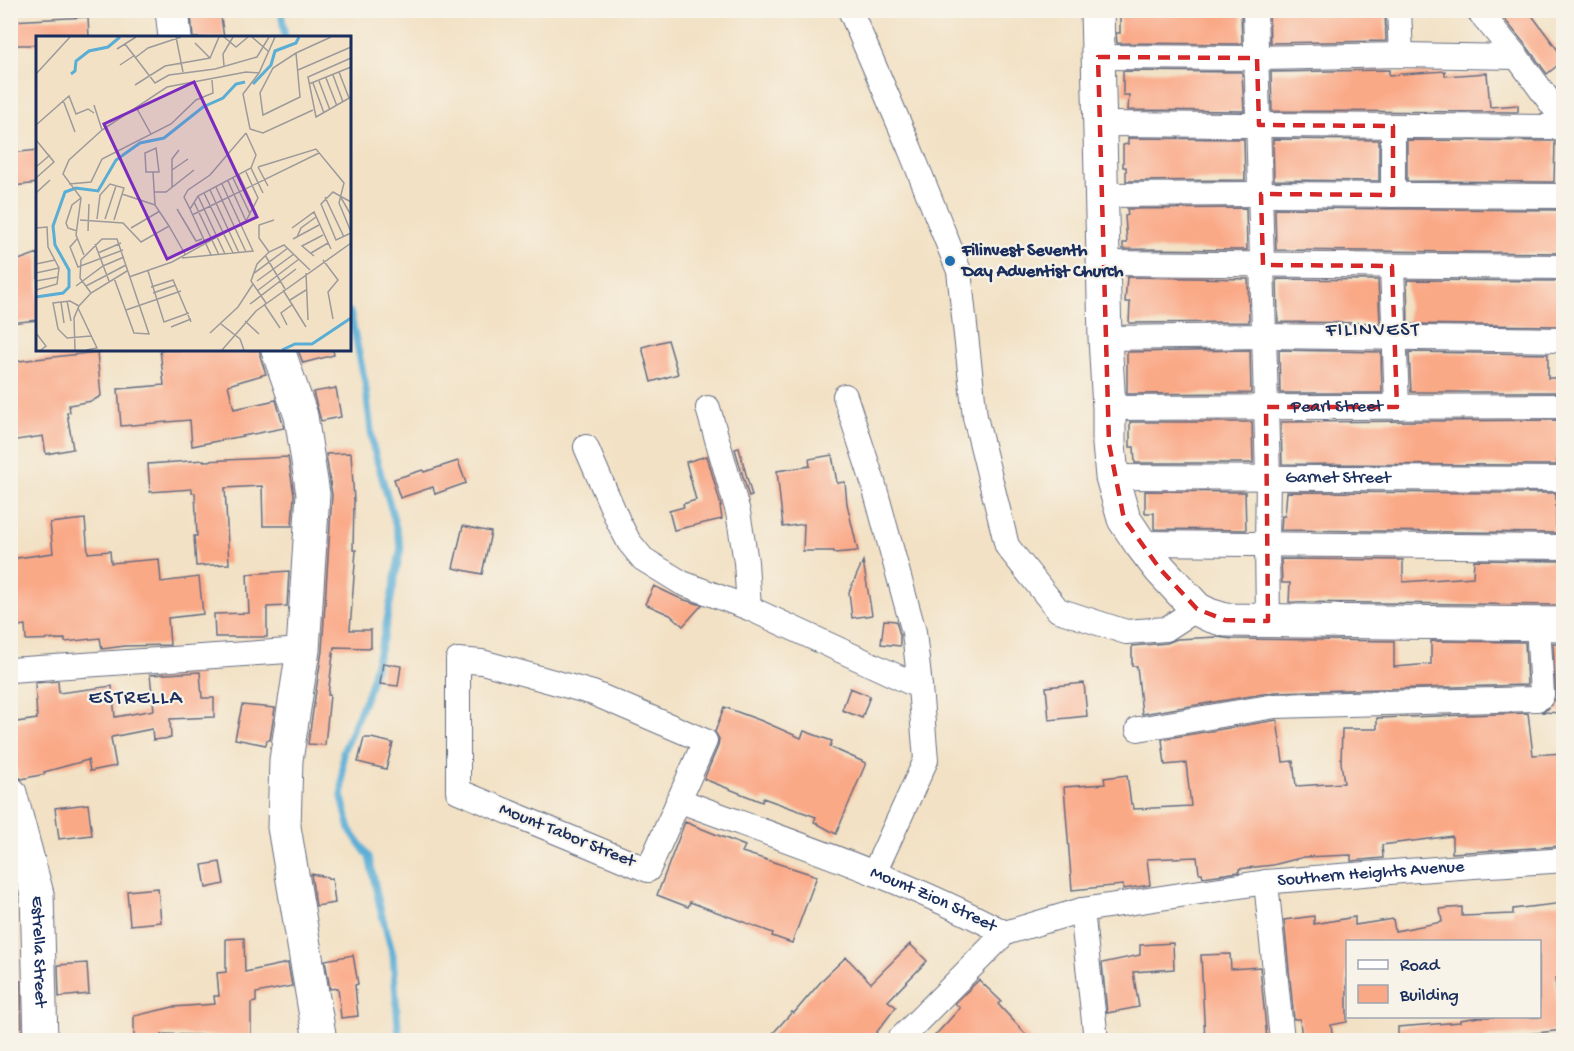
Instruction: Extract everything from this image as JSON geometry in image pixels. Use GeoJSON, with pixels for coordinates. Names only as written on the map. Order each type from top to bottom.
{"type":"FeatureCollection","features":[{"type":"Feature","properties":{"kind":"street"},"geometry":{"type":"LineString","coordinates":[[172,10],[175,36]]}},
{"type":"Feature","properties":{"kind":"street"},"geometry":{"type":"LineString","coordinates":[[850,10],[959,271],[975,417],[1007,546],[1058,610],[1125,632],[1166,629],[1197,609]]}},
{"type":"Feature","properties":{"kind":"street"},"geometry":{"type":"LineString","coordinates":[[1097,10],[1109,444],[1112,477],[1124,519],[1140,543],[1160,569],[1197,609],[1225,620],[1551,624],[1542,694],[1537,699],[1275,706],[1138,729]]}},
{"type":"Feature","properties":{"kind":"street"},"geometry":{"type":"LineString","coordinates":[[1255,10],[1268,477],[1268,621]]}},
{"type":"Feature","properties":{"kind":"street"},"geometry":{"type":"LineString","coordinates":[[1399,10],[1401,55]]}},
{"type":"Feature","properties":{"kind":"street"},"geometry":{"type":"LineString","coordinates":[[1478,10],[1517,57],[1563,121]]}},
{"type":"Feature","properties":{"kind":"street"},"geometry":{"type":"LineString","coordinates":[[1098,57],[1257,58],[1401,55],[1517,57]]}},
{"type":"Feature","properties":{"kind":"street"},"geometry":{"type":"LineString","coordinates":[[1100,124],[1563,126]]}},
{"type":"Feature","properties":{"kind":"street"},"geometry":{"type":"LineString","coordinates":[[1393,126],[1393,195]]}},
{"type":"Feature","properties":{"kind":"street"},"geometry":{"type":"LineString","coordinates":[[1101,195],[1563,196]]}},
{"type":"Feature","properties":{"kind":"street"},"geometry":{"type":"LineString","coordinates":[[1103,263],[1563,267]]}},
{"type":"Feature","properties":{"kind":"street"},"geometry":{"type":"LineString","coordinates":[[1392,266],[1397,407]]}},
{"type":"Feature","properties":{"kind":"street"},"geometry":{"type":"LineString","coordinates":[[1105,338],[1264,336],[1563,340]]}},
{"type":"Feature","properties":{"kind":"street"},"geometry":{"type":"LineString","coordinates":[[278,351],[301,417],[313,494],[303,650],[286,760],[284,827],[320,1041]]}},
{"type":"Feature","properties":{"kind":"street"},"geometry":{"type":"LineString","coordinates":[[845,396],[873,482],[914,632],[926,760],[874,873]]}},
{"type":"Feature","properties":{"kind":"street","name":"Pearl Street"},"geometry":{"type":"LineString","coordinates":[[1109,408],[1563,406]]}},
{"type":"Feature","properties":{"kind":"street"},"geometry":{"type":"LineString","coordinates":[[708,408],[738,512],[746,562],[749,608]]}},
{"type":"Feature","properties":{"kind":"street"},"geometry":{"type":"LineString","coordinates":[[586,447],[619,523],[629,542],[643,559],[682,582],[749,608],[920,687]]}},
{"type":"Feature","properties":{"kind":"street","name":"Garnet Street"},"geometry":{"type":"LineString","coordinates":[[1112,477],[1563,479]]}},
{"type":"Feature","properties":{"kind":"street"},"geometry":{"type":"LineString","coordinates":[[1140,543],[1563,547]]}},
{"type":"Feature","properties":{"kind":"street"},"geometry":{"type":"LineString","coordinates":[[10,670],[303,650]]}},
{"type":"Feature","properties":{"kind":"street","name":"Mount Tabor Street"},"geometry":{"type":"LineString","coordinates":[[458,660],[482,662],[593,693],[705,741],[678,800],[648,870],[458,791],[458,660]]}},
{"type":"Feature","properties":{"kind":"street","name":"Estrella Street"},"geometry":{"type":"LineString","coordinates":[[10,793],[37,894],[40,1041]]}},
{"type":"Feature","properties":{"kind":"street","name":"Mount Zion Street"},"geometry":{"type":"LineString","coordinates":[[678,800],[874,873],[972,915],[1005,933],[1082,910],[1266,882]]}},
{"type":"Feature","properties":{"kind":"street","name":"Southern Heights Avenue"},"geometry":{"type":"LineString","coordinates":[[1282,1041],[1266,882],[1363,873],[1563,860]]}},
{"type":"Feature","properties":{"kind":"street"},"geometry":{"type":"LineString","coordinates":[[1082,910],[1096,1041]]}},
{"type":"Feature","properties":{"kind":"street"},"geometry":{"type":"LineString","coordinates":[[899,1041],[1005,933]]}},
{"type":"Feature","properties":{"kind":"highlighted area"},"geometry":{"type":"Polygon","coordinates":[[[1098,57],[1257,58],[1259,125],[1393,126],[1393,195],[1261,194],[1263,265],[1392,266],[1397,407],[1266,407],[1268,621],[1225,620],[1197,609],[1160,569],[1124,519],[1109,444],[1098,57]]]}},
{"type":"Feature","properties":{"kind":"building"},"geometry":{"type":"Polygon","coordinates":[[[220,10],[224,36],[193,36],[191,14],[220,10]]]}},
{"type":"Feature","properties":{"kind":"building"},"geometry":{"type":"Polygon","coordinates":[[[1120,10],[1241,10],[1242,44],[1117,43],[1116,33],[1120,33],[1120,10]]]}},
{"type":"Feature","properties":{"kind":"building"},"geometry":{"type":"Polygon","coordinates":[[[1269,10],[1385,10],[1386,41],[1270,43],[1269,10]]]}},
{"type":"Feature","properties":{"kind":"building"},"geometry":{"type":"Polygon","coordinates":[[[1497,10],[1528,10],[1563,57],[1563,61],[1547,74],[1497,10]]]}},
{"type":"Feature","properties":{"kind":"building"},"geometry":{"type":"Polygon","coordinates":[[[88,17],[89,36],[36,36],[36,45],[10,45],[10,21],[88,17]]]}},
{"type":"Feature","properties":{"kind":"building"},"geometry":{"type":"Polygon","coordinates":[[[1389,70],[1389,75],[1445,71],[1445,76],[1487,73],[1490,107],[1518,105],[1518,112],[1272,111],[1271,72],[1389,70]]]}},
{"type":"Feature","properties":{"kind":"building"},"geometry":{"type":"Polygon","coordinates":[[[1123,71],[1242,72],[1244,111],[1128,110],[1129,95],[1123,95],[1123,71]]]}},
{"type":"Feature","properties":{"kind":"building"},"geometry":{"type":"Polygon","coordinates":[[[1128,138],[1244,139],[1245,180],[1126,181],[1126,167],[1123,167],[1123,145],[1128,144],[1128,138]]]}},
{"type":"Feature","properties":{"kind":"building"},"geometry":{"type":"Polygon","coordinates":[[[1273,139],[1379,140],[1379,181],[1274,180],[1273,139]]]}},
{"type":"Feature","properties":{"kind":"building"},"geometry":{"type":"Polygon","coordinates":[[[1407,140],[1555,141],[1554,182],[1407,181],[1407,140]]]}},
{"type":"Feature","properties":{"kind":"building"},"geometry":{"type":"Polygon","coordinates":[[[36,150],[36,183],[14,186],[11,153],[36,150]]]}},
{"type":"Feature","properties":{"kind":"building"},"geometry":{"type":"Polygon","coordinates":[[[1246,208],[1247,250],[1123,249],[1123,243],[1127,243],[1125,216],[1128,215],[1127,209],[1246,208]]]}},
{"type":"Feature","properties":{"kind":"building"},"geometry":{"type":"Polygon","coordinates":[[[1275,208],[1559,210],[1559,243],[1563,243],[1563,253],[1276,250],[1275,208]]]}},
{"type":"Feature","properties":{"kind":"building"},"geometry":{"type":"Polygon","coordinates":[[[36,254],[36,320],[10,323],[10,263],[36,254]]]}},
{"type":"Feature","properties":{"kind":"building"},"geometry":{"type":"Polygon","coordinates":[[[1127,277],[1248,279],[1249,322],[1129,323],[1130,302],[1125,302],[1127,277]]]}},
{"type":"Feature","properties":{"kind":"building"},"geometry":{"type":"Polygon","coordinates":[[[1277,279],[1378,280],[1380,323],[1278,322],[1277,279]]]}},
{"type":"Feature","properties":{"kind":"building"},"geometry":{"type":"Polygon","coordinates":[[[1407,280],[1560,281],[1560,326],[1408,324],[1407,280]]]}},
{"type":"Feature","properties":{"kind":"building"},"geometry":{"type":"Polygon","coordinates":[[[668,340],[678,374],[651,382],[642,347],[668,340]]]}},
{"type":"Feature","properties":{"kind":"building"},"geometry":{"type":"Polygon","coordinates":[[[1250,350],[1251,393],[1127,394],[1127,352],[1250,350]]]}},
{"type":"Feature","properties":{"kind":"building"},"geometry":{"type":"Polygon","coordinates":[[[1279,350],[1381,352],[1382,393],[1280,393],[1279,350]]]}},
{"type":"Feature","properties":{"kind":"building"},"geometry":{"type":"Polygon","coordinates":[[[160,351],[260,351],[266,374],[228,385],[234,409],[276,400],[284,428],[192,446],[190,420],[121,426],[118,389],[164,385],[160,351]]]}},
{"type":"Feature","properties":{"kind":"building"},"geometry":{"type":"Polygon","coordinates":[[[298,351],[333,351],[334,355],[303,363],[298,351]]]}},
{"type":"Feature","properties":{"kind":"building"},"geometry":{"type":"Polygon","coordinates":[[[97,352],[101,396],[92,401],[69,405],[70,412],[67,413],[73,449],[46,454],[43,436],[10,441],[10,362],[97,352]]]}},
{"type":"Feature","properties":{"kind":"building"},"geometry":{"type":"Polygon","coordinates":[[[1409,352],[1548,354],[1548,378],[1563,378],[1562,392],[1411,392],[1409,352]]]}},
{"type":"Feature","properties":{"kind":"building"},"geometry":{"type":"Polygon","coordinates":[[[336,388],[341,417],[321,421],[313,392],[336,388]]]}},
{"type":"Feature","properties":{"kind":"building"},"geometry":{"type":"Polygon","coordinates":[[[1562,420],[1562,439],[1558,439],[1557,465],[1282,464],[1281,422],[1562,420]]]}},
{"type":"Feature","properties":{"kind":"building"},"geometry":{"type":"Polygon","coordinates":[[[1130,422],[1252,422],[1253,463],[1135,463],[1134,447],[1130,447],[1130,422]]]}},
{"type":"Feature","properties":{"kind":"building"},"geometry":{"type":"Polygon","coordinates":[[[739,448],[752,496],[749,497],[735,449],[739,448]]]}},
{"type":"Feature","properties":{"kind":"building"},"geometry":{"type":"Polygon","coordinates":[[[351,453],[354,501],[353,550],[356,550],[350,630],[371,630],[371,648],[334,647],[325,745],[308,744],[322,651],[332,495],[326,454],[351,453]]]}},
{"type":"Feature","properties":{"kind":"building"},"geometry":{"type":"Polygon","coordinates":[[[832,455],[837,483],[845,482],[847,504],[858,551],[834,553],[834,551],[803,551],[804,524],[783,527],[777,471],[810,466],[809,459],[832,455]]]}},
{"type":"Feature","properties":{"kind":"building"},"geometry":{"type":"Polygon","coordinates":[[[707,456],[721,506],[722,519],[674,530],[669,511],[684,507],[683,504],[696,500],[686,462],[707,456]]]}},
{"type":"Feature","properties":{"kind":"building"},"geometry":{"type":"Polygon","coordinates":[[[288,457],[294,495],[292,526],[263,526],[262,486],[225,488],[229,564],[196,566],[195,493],[192,493],[192,489],[150,492],[148,464],[288,457]]]}},
{"type":"Feature","properties":{"kind":"building"},"geometry":{"type":"Polygon","coordinates":[[[458,461],[466,483],[435,494],[433,487],[400,498],[394,479],[458,461]]]}},
{"type":"Feature","properties":{"kind":"building"},"geometry":{"type":"Polygon","coordinates":[[[1145,491],[1245,492],[1246,530],[1154,529],[1154,513],[1145,513],[1145,491]]]}},
{"type":"Feature","properties":{"kind":"building"},"geometry":{"type":"Polygon","coordinates":[[[1287,492],[1556,493],[1556,526],[1559,526],[1558,533],[1281,530],[1287,492]]]}},
{"type":"Feature","properties":{"kind":"building"},"geometry":{"type":"Polygon","coordinates":[[[85,519],[88,553],[110,551],[111,563],[159,559],[161,582],[199,577],[203,614],[168,618],[170,645],[102,649],[100,638],[65,642],[65,639],[26,640],[25,625],[10,627],[10,559],[53,553],[50,523],[85,519]]]}},
{"type":"Feature","properties":{"kind":"building"},"geometry":{"type":"Polygon","coordinates":[[[463,526],[491,532],[482,574],[453,568],[463,526]]]}},
{"type":"Feature","properties":{"kind":"building"},"geometry":{"type":"Polygon","coordinates":[[[1281,559],[1403,560],[1403,582],[1473,577],[1474,560],[1563,561],[1563,605],[1289,602],[1290,583],[1282,583],[1281,559]]]}},
{"type":"Feature","properties":{"kind":"building"},"geometry":{"type":"Polygon","coordinates":[[[863,561],[872,615],[852,618],[849,592],[863,561]]]}},
{"type":"Feature","properties":{"kind":"building"},"geometry":{"type":"Polygon","coordinates":[[[289,571],[287,606],[267,607],[267,637],[215,637],[214,614],[249,613],[247,574],[289,571]]]}},
{"type":"Feature","properties":{"kind":"building"},"geometry":{"type":"Polygon","coordinates":[[[654,586],[681,599],[702,605],[683,626],[670,615],[645,604],[654,586]]]}},
{"type":"Feature","properties":{"kind":"building"},"geometry":{"type":"Polygon","coordinates":[[[884,620],[896,621],[900,646],[881,644],[884,620]]]}},
{"type":"Feature","properties":{"kind":"building"},"geometry":{"type":"Polygon","coordinates":[[[1217,637],[1394,641],[1394,667],[1431,664],[1431,641],[1525,642],[1527,685],[1275,692],[1142,714],[1137,666],[1132,666],[1132,646],[1167,643],[1177,639],[1217,637]]]}},
{"type":"Feature","properties":{"kind":"building"},"geometry":{"type":"Polygon","coordinates":[[[1553,643],[1563,643],[1563,713],[1541,712],[1548,709],[1556,698],[1553,643]]]}},
{"type":"Feature","properties":{"kind":"building"},"geometry":{"type":"Polygon","coordinates":[[[383,663],[401,666],[398,686],[380,684],[383,663]]]}},
{"type":"Feature","properties":{"kind":"building"},"geometry":{"type":"Polygon","coordinates":[[[200,672],[202,698],[214,698],[214,717],[170,719],[171,738],[153,740],[152,729],[112,737],[116,766],[90,771],[88,760],[44,772],[45,774],[22,779],[18,777],[10,739],[10,723],[37,719],[35,683],[58,681],[59,693],[112,686],[115,717],[154,710],[150,675],[200,672]]]}},
{"type":"Feature","properties":{"kind":"building"},"geometry":{"type":"Polygon","coordinates":[[[1084,683],[1087,716],[1049,720],[1046,687],[1084,683]]]}},
{"type":"Feature","properties":{"kind":"building"},"geometry":{"type":"Polygon","coordinates":[[[850,688],[870,696],[862,718],[842,710],[850,688]]]}},
{"type":"Feature","properties":{"kind":"building"},"geometry":{"type":"Polygon","coordinates":[[[242,705],[275,708],[270,740],[267,740],[266,745],[235,739],[242,705]]]}},
{"type":"Feature","properties":{"kind":"building"},"geometry":{"type":"Polygon","coordinates":[[[724,707],[801,738],[804,731],[832,741],[830,747],[866,763],[836,834],[814,822],[816,817],[763,798],[762,802],[704,779],[718,746],[719,739],[715,732],[724,707]]]}},
{"type":"Feature","properties":{"kind":"building"},"geometry":{"type":"Polygon","coordinates":[[[1528,713],[1533,755],[1563,753],[1563,846],[1452,853],[1452,836],[1382,845],[1383,858],[1351,861],[1351,855],[1304,857],[1273,865],[1239,869],[1239,872],[1203,877],[1202,873],[1199,873],[1197,857],[1147,859],[1150,885],[1123,889],[1123,885],[1072,890],[1064,787],[1105,784],[1104,778],[1127,775],[1131,804],[1134,809],[1191,806],[1186,763],[1165,765],[1162,739],[1277,720],[1283,762],[1293,761],[1296,786],[1344,783],[1341,762],[1342,729],[1377,729],[1377,718],[1528,713]]]}},
{"type":"Feature","properties":{"kind":"building"},"geometry":{"type":"Polygon","coordinates":[[[364,738],[393,743],[386,769],[358,762],[364,738]]]}},
{"type":"Feature","properties":{"kind":"building"},"geometry":{"type":"Polygon","coordinates":[[[88,804],[92,835],[59,839],[55,808],[88,804]]]}},
{"type":"Feature","properties":{"kind":"building"},"geometry":{"type":"Polygon","coordinates":[[[685,822],[745,846],[742,852],[817,876],[792,943],[772,936],[773,933],[690,902],[688,907],[657,895],[685,822]]]}},
{"type":"Feature","properties":{"kind":"building"},"geometry":{"type":"Polygon","coordinates":[[[220,862],[224,884],[206,888],[202,865],[220,862]]]}},
{"type":"Feature","properties":{"kind":"building"},"geometry":{"type":"Polygon","coordinates":[[[311,874],[332,878],[335,903],[316,906],[311,874]]]}},
{"type":"Feature","properties":{"kind":"building"},"geometry":{"type":"Polygon","coordinates":[[[158,888],[161,922],[130,925],[127,891],[158,888]]]}},
{"type":"Feature","properties":{"kind":"building"},"geometry":{"type":"Polygon","coordinates":[[[1563,903],[1563,978],[1555,978],[1559,1017],[1563,1017],[1563,1030],[1485,1037],[1486,1041],[1398,1041],[1398,1027],[1460,1022],[1460,1020],[1473,1018],[1541,1018],[1541,940],[1346,940],[1347,1022],[1331,1025],[1333,1041],[1302,1041],[1300,1019],[1294,1019],[1284,920],[1314,916],[1314,924],[1355,917],[1355,925],[1393,919],[1395,931],[1442,922],[1440,909],[1462,907],[1462,916],[1513,914],[1513,909],[1563,903]]]}},
{"type":"Feature","properties":{"kind":"building"},"geometry":{"type":"Polygon","coordinates":[[[244,938],[245,972],[288,963],[292,986],[256,993],[256,1002],[251,1003],[251,1041],[222,1041],[222,1036],[162,1034],[162,1041],[134,1041],[134,1016],[173,1007],[215,1004],[214,996],[219,996],[217,973],[226,972],[226,939],[244,938]]]}},
{"type":"Feature","properties":{"kind":"building"},"geometry":{"type":"Polygon","coordinates":[[[1173,943],[1174,969],[1133,972],[1139,1007],[1107,1013],[1102,963],[1140,955],[1140,945],[1173,943]]]}},
{"type":"Feature","properties":{"kind":"building"},"geometry":{"type":"Polygon","coordinates":[[[910,944],[927,961],[888,1001],[896,1007],[870,1041],[766,1041],[846,957],[871,983],[910,944]]]}},
{"type":"Feature","properties":{"kind":"building"},"geometry":{"type":"Polygon","coordinates":[[[1230,954],[1231,969],[1260,967],[1267,1039],[1205,1041],[1201,955],[1230,954]]]}},
{"type":"Feature","properties":{"kind":"building"},"geometry":{"type":"Polygon","coordinates":[[[353,955],[358,984],[355,985],[358,1016],[341,1018],[338,988],[330,989],[325,960],[353,955]]]}},
{"type":"Feature","properties":{"kind":"building"},"geometry":{"type":"Polygon","coordinates":[[[87,963],[89,994],[59,997],[58,965],[87,963]]]}},
{"type":"Feature","properties":{"kind":"building"},"geometry":{"type":"Polygon","coordinates":[[[979,980],[1001,1001],[998,1004],[1032,1041],[930,1041],[960,1008],[955,1003],[979,980]]]}},
{"type":"Feature","properties":{"kind":"building"},"geometry":{"type":"Polygon","coordinates":[[[21,981],[22,1041],[10,1041],[10,982],[21,981]]]}},
{"type":"Feature","properties":{"kind":"waterway"},"geometry":{"type":"LineString","coordinates":[[281,10],[285,36]]}},
{"type":"Feature","properties":{"kind":"waterway"},"geometry":{"type":"LineString","coordinates":[[351,317],[365,382],[373,447],[401,547],[384,635],[368,692],[343,752],[342,797],[350,830],[369,857],[393,955],[399,1040]]}},
{"type":"Feature","properties":{"kind":"place","name":"Filinvest Seventh Day Adventist Church"},"geometry":{"type":"Point","coordinates":[950,261]}},
{"type":"Feature","properties":{"kind":"district","name":"FILINVEST"},"geometry":{"type":"Point","coordinates":[1373,331]}},
{"type":"Feature","properties":{"kind":"district","name":"ESTRELLA"},"geometry":{"type":"Point","coordinates":[136,699]}}]}
